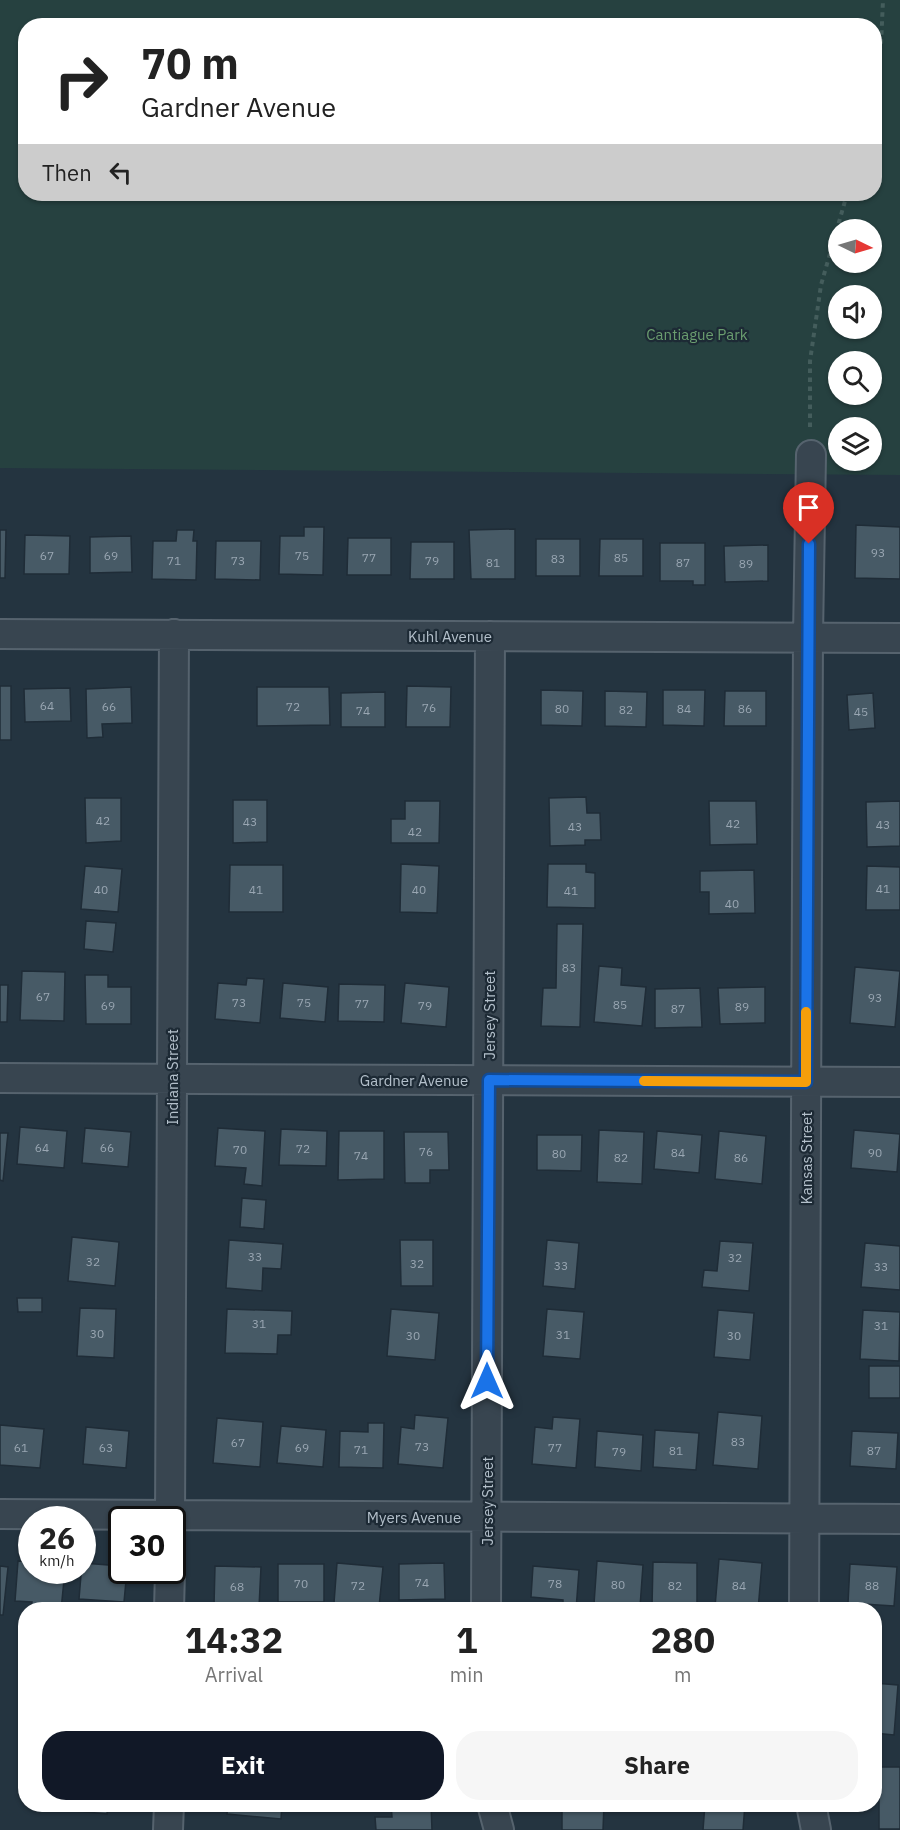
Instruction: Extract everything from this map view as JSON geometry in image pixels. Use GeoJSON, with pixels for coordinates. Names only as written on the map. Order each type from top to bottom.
{"type":"FeatureCollection","features":[{"type":"Feature","properties":{"kind":"street","name":"Kansas Street"},"geometry":{"type":"LineString","coordinates":[[804,1602],[808,637],[811,455]]}},
{"type":"Feature","properties":{"kind":"street","name":"Kuhl Avenue"},"geometry":{"type":"LineString","coordinates":[[0,633],[900,638]]}},
{"type":"Feature","properties":{"kind":"street","name":"Indiana Street"},"geometry":{"type":"LineString","coordinates":[[170,1506],[174,634]]}},
{"type":"Feature","properties":{"kind":"street","name":"Jersey Street"},"geometry":{"type":"LineString","coordinates":[[486,1602],[490,636]]}},
{"type":"Feature","properties":{"kind":"street","name":"Gardner Avenue"},"geometry":{"type":"LineString","coordinates":[[0,1078],[900,1082]]}},
{"type":"Feature","properties":{"kind":"street","name":"Myers Avenue"},"geometry":{"type":"LineString","coordinates":[[0,1514],[108,1516]]}},
{"type":"Feature","properties":{"kind":"street","name":"Myers Avenue"},"geometry":{"type":"LineString","coordinates":[[186,1517],[900,1519]]}},
{"type":"Feature","properties":{"kind":"street"},"geometry":{"type":"LineString","coordinates":[[170,1584],[170,1602]]}},
{"type":"Feature","properties":{"kind":"street"},"geometry":{"type":"LineString","coordinates":[[168,1830],[169,1812]]}},
{"type":"Feature","properties":{"kind":"street"},"geometry":{"type":"LineString","coordinates":[[494,1812],[498,1830]]}},
{"type":"Feature","properties":{"kind":"street"},"geometry":{"type":"LineString","coordinates":[[813,1812],[816,1830]]}},
{"type":"Feature","properties":{"kind":"path"},"geometry":{"type":"LineString","coordinates":[[882,22],[883,0]]}},
{"type":"Feature","properties":{"kind":"path"},"geometry":{"type":"LineString","coordinates":[[811,455],[810,361],[821,285],[845,201]]}},
{"type":"Feature","properties":{"kind":"green space","name":"Cantiague Park"},"geometry":{"type":"Polygon","coordinates":[[[0,0],[900,0],[900,475],[0,468],[0,0]]]}},
{"type":"Feature","properties":{"kind":"building"},"geometry":{"type":"Polygon","coordinates":[[[856,525],[900,527],[900,579],[855,578],[856,525]]]}},
{"type":"Feature","properties":{"kind":"building"},"geometry":{"type":"Polygon","coordinates":[[[304,527],[324,527],[323,575],[279,574],[280,536],[304,536],[304,527]]]}},
{"type":"Feature","properties":{"kind":"building"},"geometry":{"type":"Polygon","coordinates":[[[515,529],[515,579],[471,579],[469,530],[515,529]]]}},
{"type":"Feature","properties":{"kind":"building"},"geometry":{"type":"Polygon","coordinates":[[[0,530],[6,530],[5,578],[0,578],[0,530]]]}},
{"type":"Feature","properties":{"kind":"building"},"geometry":{"type":"Polygon","coordinates":[[[177,530],[194,530],[193,541],[197,541],[196,580],[152,579],[153,541],[176,541],[177,530]]]}},
{"type":"Feature","properties":{"kind":"building"},"geometry":{"type":"Polygon","coordinates":[[[25,535],[70,536],[69,574],[24,574],[25,535]]]}},
{"type":"Feature","properties":{"kind":"building"},"geometry":{"type":"Polygon","coordinates":[[[131,536],[132,572],[90,573],[90,537],[131,536]]]}},
{"type":"Feature","properties":{"kind":"building"},"geometry":{"type":"Polygon","coordinates":[[[348,538],[391,538],[391,575],[347,575],[348,538]]]}},
{"type":"Feature","properties":{"kind":"building"},"geometry":{"type":"Polygon","coordinates":[[[536,539],[580,539],[580,576],[536,576],[536,539]]]}},
{"type":"Feature","properties":{"kind":"building"},"geometry":{"type":"Polygon","coordinates":[[[600,539],[643,539],[643,576],[599,576],[600,539]]]}},
{"type":"Feature","properties":{"kind":"building"},"geometry":{"type":"Polygon","coordinates":[[[216,541],[261,541],[260,580],[215,579],[216,541]]]}},
{"type":"Feature","properties":{"kind":"building"},"geometry":{"type":"Polygon","coordinates":[[[411,542],[454,542],[454,579],[410,579],[411,542]]]}},
{"type":"Feature","properties":{"kind":"building"},"geometry":{"type":"Polygon","coordinates":[[[660,543],[705,543],[705,585],[693,585],[693,581],[660,581],[660,543]]]}},
{"type":"Feature","properties":{"kind":"building"},"geometry":{"type":"Polygon","coordinates":[[[768,545],[768,581],[725,582],[724,546],[768,545]]]}},
{"type":"Feature","properties":{"kind":"building"},"geometry":{"type":"Polygon","coordinates":[[[0,686],[11,686],[11,740],[0,740],[0,686]]]}},
{"type":"Feature","properties":{"kind":"building"},"geometry":{"type":"Polygon","coordinates":[[[407,686],[451,687],[450,727],[406,727],[407,686]]]}},
{"type":"Feature","properties":{"kind":"building"},"geometry":{"type":"Polygon","coordinates":[[[131,687],[132,723],[102,724],[103,737],[87,738],[86,689],[131,687]]]}},
{"type":"Feature","properties":{"kind":"building"},"geometry":{"type":"Polygon","coordinates":[[[257,687],[329,687],[330,725],[257,726],[257,687]]]}},
{"type":"Feature","properties":{"kind":"building"},"geometry":{"type":"Polygon","coordinates":[[[70,688],[71,721],[25,722],[24,689],[70,688]]]}},
{"type":"Feature","properties":{"kind":"building"},"geometry":{"type":"Polygon","coordinates":[[[541,690],[583,691],[582,726],[541,725],[541,690]]]}},
{"type":"Feature","properties":{"kind":"building"},"geometry":{"type":"Polygon","coordinates":[[[663,690],[705,690],[704,726],[663,725],[663,690]]]}},
{"type":"Feature","properties":{"kind":"building"},"geometry":{"type":"Polygon","coordinates":[[[605,691],[647,692],[646,727],[605,726],[605,691]]]}},
{"type":"Feature","properties":{"kind":"building"},"geometry":{"type":"Polygon","coordinates":[[[725,691],[766,691],[766,726],[724,726],[725,691]]]}},
{"type":"Feature","properties":{"kind":"building"},"geometry":{"type":"Polygon","coordinates":[[[385,692],[385,727],[341,727],[341,693],[385,692]]]}},
{"type":"Feature","properties":{"kind":"building"},"geometry":{"type":"Polygon","coordinates":[[[873,693],[875,728],[849,730],[847,695],[873,693]]]}},
{"type":"Feature","properties":{"kind":"building"},"geometry":{"type":"Polygon","coordinates":[[[586,797],[587,813],[600,813],[601,840],[585,840],[585,845],[550,846],[549,798],[586,797]]]}},
{"type":"Feature","properties":{"kind":"building"},"geometry":{"type":"Polygon","coordinates":[[[85,798],[121,798],[121,841],[86,843],[85,798]]]}},
{"type":"Feature","properties":{"kind":"building"},"geometry":{"type":"Polygon","coordinates":[[[233,800],[267,800],[267,842],[233,843],[233,800]]]}},
{"type":"Feature","properties":{"kind":"building"},"geometry":{"type":"Polygon","coordinates":[[[405,801],[440,801],[439,843],[391,843],[391,819],[405,819],[405,801]]]}},
{"type":"Feature","properties":{"kind":"building"},"geometry":{"type":"Polygon","coordinates":[[[709,801],[756,801],[757,844],[710,845],[709,801]]]}},
{"type":"Feature","properties":{"kind":"building"},"geometry":{"type":"Polygon","coordinates":[[[900,801],[900,846],[867,847],[866,802],[900,801]]]}},
{"type":"Feature","properties":{"kind":"building"},"geometry":{"type":"Polygon","coordinates":[[[401,864],[439,866],[437,913],[400,912],[401,864]]]}},
{"type":"Feature","properties":{"kind":"building"},"geometry":{"type":"Polygon","coordinates":[[[548,864],[586,864],[586,872],[595,873],[595,908],[547,907],[548,864]]]}},
{"type":"Feature","properties":{"kind":"building"},"geometry":{"type":"Polygon","coordinates":[[[230,865],[283,865],[283,912],[229,912],[230,865]]]}},
{"type":"Feature","properties":{"kind":"building"},"geometry":{"type":"Polygon","coordinates":[[[85,866],[122,869],[118,912],[81,909],[85,866]]]}},
{"type":"Feature","properties":{"kind":"building"},"geometry":{"type":"Polygon","coordinates":[[[867,866],[900,867],[900,910],[866,910],[867,866]]]}},
{"type":"Feature","properties":{"kind":"building"},"geometry":{"type":"Polygon","coordinates":[[[754,870],[755,913],[709,914],[709,892],[700,892],[700,871],[754,870]]]}},
{"type":"Feature","properties":{"kind":"building"},"geometry":{"type":"Polygon","coordinates":[[[86,921],[116,923],[113,952],[84,949],[86,921]]]}},
{"type":"Feature","properties":{"kind":"building"},"geometry":{"type":"Polygon","coordinates":[[[557,924],[583,924],[580,1027],[541,1026],[543,988],[556,988],[557,924]]]}},
{"type":"Feature","properties":{"kind":"building"},"geometry":{"type":"Polygon","coordinates":[[[599,966],[622,968],[621,985],[646,987],[642,1026],[594,1022],[599,966]]]}},
{"type":"Feature","properties":{"kind":"building"},"geometry":{"type":"Polygon","coordinates":[[[855,967],[900,971],[895,1027],[850,1023],[855,967]]]}},
{"type":"Feature","properties":{"kind":"building"},"geometry":{"type":"Polygon","coordinates":[[[22,971],[65,972],[64,1021],[20,1020],[22,971]]]}},
{"type":"Feature","properties":{"kind":"building"},"geometry":{"type":"Polygon","coordinates":[[[85,975],[108,975],[108,987],[131,987],[131,1024],[86,1024],[85,975]]]}},
{"type":"Feature","properties":{"kind":"building"},"geometry":{"type":"Polygon","coordinates":[[[247,978],[264,979],[260,1023],[215,1019],[218,983],[246,985],[247,978]]]}},
{"type":"Feature","properties":{"kind":"building"},"geometry":{"type":"Polygon","coordinates":[[[283,983],[328,987],[325,1022],[280,1018],[283,983]]]}},
{"type":"Feature","properties":{"kind":"building"},"geometry":{"type":"Polygon","coordinates":[[[405,983],[449,987],[446,1027],[401,1023],[405,983]]]}},
{"type":"Feature","properties":{"kind":"building"},"geometry":{"type":"Polygon","coordinates":[[[339,984],[385,985],[384,1022],[338,1021],[339,984]]]}},
{"type":"Feature","properties":{"kind":"building"},"geometry":{"type":"Polygon","coordinates":[[[0,985],[8,985],[7,1022],[0,1022],[0,985]]]}},
{"type":"Feature","properties":{"kind":"building"},"geometry":{"type":"Polygon","coordinates":[[[765,987],[765,1023],[720,1024],[718,988],[765,987]]]}},
{"type":"Feature","properties":{"kind":"building"},"geometry":{"type":"Polygon","coordinates":[[[700,988],[702,1027],[655,1028],[655,989],[700,988]]]}},
{"type":"Feature","properties":{"kind":"building"},"geometry":{"type":"Polygon","coordinates":[[[20,1127],[67,1131],[64,1168],[17,1164],[20,1127]]]}},
{"type":"Feature","properties":{"kind":"building"},"geometry":{"type":"Polygon","coordinates":[[[85,1128],[131,1132],[128,1167],[82,1163],[85,1128]]]}},
{"type":"Feature","properties":{"kind":"building"},"geometry":{"type":"Polygon","coordinates":[[[218,1128],[265,1131],[262,1186],[244,1184],[246,1168],[215,1166],[218,1128]]]}},
{"type":"Feature","properties":{"kind":"building"},"geometry":{"type":"Polygon","coordinates":[[[281,1129],[327,1131],[326,1166],[279,1165],[281,1129]]]}},
{"type":"Feature","properties":{"kind":"building"},"geometry":{"type":"Polygon","coordinates":[[[599,1130],[644,1132],[642,1184],[597,1182],[599,1130]]]}},
{"type":"Feature","properties":{"kind":"building"},"geometry":{"type":"Polygon","coordinates":[[[854,1130],[900,1134],[897,1172],[851,1168],[854,1130]]]}},
{"type":"Feature","properties":{"kind":"building"},"geometry":{"type":"Polygon","coordinates":[[[339,1131],[384,1131],[384,1179],[338,1180],[339,1131]]]}},
{"type":"Feature","properties":{"kind":"building"},"geometry":{"type":"Polygon","coordinates":[[[657,1131],[702,1135],[699,1173],[654,1169],[657,1131]]]}},
{"type":"Feature","properties":{"kind":"building"},"geometry":{"type":"Polygon","coordinates":[[[719,1131],[766,1136],[762,1184],[715,1179],[719,1131]]]}},
{"type":"Feature","properties":{"kind":"building"},"geometry":{"type":"Polygon","coordinates":[[[404,1132],[448,1132],[449,1170],[430,1170],[430,1183],[405,1183],[404,1132]]]}},
{"type":"Feature","properties":{"kind":"building"},"geometry":{"type":"Polygon","coordinates":[[[0,1133],[8,1133],[3,1181],[0,1180],[0,1133]]]}},
{"type":"Feature","properties":{"kind":"building"},"geometry":{"type":"Polygon","coordinates":[[[537,1135],[582,1135],[581,1171],[537,1170],[537,1135]]]}},
{"type":"Feature","properties":{"kind":"building"},"geometry":{"type":"Polygon","coordinates":[[[242,1198],[266,1200],[264,1229],[240,1227],[242,1198]]]}},
{"type":"Feature","properties":{"kind":"building"},"geometry":{"type":"Polygon","coordinates":[[[72,1237],[119,1242],[115,1286],[68,1281],[72,1237]]]}},
{"type":"Feature","properties":{"kind":"building"},"geometry":{"type":"Polygon","coordinates":[[[229,1240],[283,1244],[281,1269],[263,1268],[262,1291],[226,1288],[229,1240]]]}},
{"type":"Feature","properties":{"kind":"building"},"geometry":{"type":"Polygon","coordinates":[[[400,1240],[433,1240],[433,1286],[401,1286],[400,1240]]]}},
{"type":"Feature","properties":{"kind":"building"},"geometry":{"type":"Polygon","coordinates":[[[547,1240],[579,1243],[575,1289],[543,1286],[547,1240]]]}},
{"type":"Feature","properties":{"kind":"building"},"geometry":{"type":"Polygon","coordinates":[[[720,1241],[753,1243],[749,1291],[702,1287],[704,1270],[717,1271],[720,1241]]]}},
{"type":"Feature","properties":{"kind":"building"},"geometry":{"type":"Polygon","coordinates":[[[865,1243],[900,1246],[900,1290],[861,1287],[865,1243]]]}},
{"type":"Feature","properties":{"kind":"building"},"geometry":{"type":"Polygon","coordinates":[[[17,1298],[42,1298],[42,1312],[18,1312],[17,1298]]]}},
{"type":"Feature","properties":{"kind":"building"},"geometry":{"type":"Polygon","coordinates":[[[80,1308],[116,1309],[114,1358],[77,1356],[80,1308]]]}},
{"type":"Feature","properties":{"kind":"building"},"geometry":{"type":"Polygon","coordinates":[[[227,1309],[292,1311],[291,1335],[278,1335],[277,1354],[225,1353],[227,1309]]]}},
{"type":"Feature","properties":{"kind":"building"},"geometry":{"type":"Polygon","coordinates":[[[391,1309],[439,1313],[435,1360],[387,1356],[391,1309]]]}},
{"type":"Feature","properties":{"kind":"building"},"geometry":{"type":"Polygon","coordinates":[[[547,1309],[584,1312],[580,1359],[543,1356],[547,1309]]]}},
{"type":"Feature","properties":{"kind":"building"},"geometry":{"type":"Polygon","coordinates":[[[718,1310],[754,1313],[750,1360],[714,1357],[718,1310]]]}},
{"type":"Feature","properties":{"kind":"building"},"geometry":{"type":"Polygon","coordinates":[[[863,1310],[900,1312],[899,1361],[860,1359],[863,1310]]]}},
{"type":"Feature","properties":{"kind":"building"},"geometry":{"type":"Polygon","coordinates":[[[869,1366],[900,1366],[900,1398],[869,1398],[869,1366]]]}},
{"type":"Feature","properties":{"kind":"building"},"geometry":{"type":"Polygon","coordinates":[[[718,1412],[762,1416],[758,1469],[713,1465],[718,1412]]]}},
{"type":"Feature","properties":{"kind":"building"},"geometry":{"type":"Polygon","coordinates":[[[415,1415],[448,1418],[443,1468],[398,1464],[401,1427],[414,1429],[415,1415]]]}},
{"type":"Feature","properties":{"kind":"building"},"geometry":{"type":"Polygon","coordinates":[[[553,1417],[580,1419],[576,1468],[532,1464],[535,1427],[552,1429],[553,1417]]]}},
{"type":"Feature","properties":{"kind":"building"},"geometry":{"type":"Polygon","coordinates":[[[217,1418],[263,1422],[260,1467],[213,1463],[217,1418]]]}},
{"type":"Feature","properties":{"kind":"building"},"geometry":{"type":"Polygon","coordinates":[[[368,1423],[384,1423],[383,1468],[339,1467],[340,1431],[368,1432],[368,1423]]]}},
{"type":"Feature","properties":{"kind":"building"},"geometry":{"type":"Polygon","coordinates":[[[0,1425],[44,1429],[40,1468],[0,1465],[0,1425]]]}},
{"type":"Feature","properties":{"kind":"building"},"geometry":{"type":"Polygon","coordinates":[[[281,1426],[326,1430],[323,1467],[277,1463],[281,1426]]]}},
{"type":"Feature","properties":{"kind":"building"},"geometry":{"type":"Polygon","coordinates":[[[86,1427],[129,1431],[126,1468],[83,1464],[86,1427]]]}},
{"type":"Feature","properties":{"kind":"building"},"geometry":{"type":"Polygon","coordinates":[[[655,1430],[699,1433],[696,1470],[653,1467],[655,1430]]]}},
{"type":"Feature","properties":{"kind":"building"},"geometry":{"type":"Polygon","coordinates":[[[597,1431],[643,1435],[641,1471],[595,1467],[597,1431]]]}},
{"type":"Feature","properties":{"kind":"building"},"geometry":{"type":"Polygon","coordinates":[[[852,1431],[898,1433],[896,1469],[850,1466],[852,1431]]]}},
{"type":"Feature","properties":{"kind":"building"},"geometry":{"type":"Polygon","coordinates":[[[719,1559],[762,1563],[759,1602],[715,1602],[719,1559]]]}},
{"type":"Feature","properties":{"kind":"building"},"geometry":{"type":"Polygon","coordinates":[[[18,1561],[18,1584],[64,1584],[62,1602],[15,1601],[18,1561]]]}},
{"type":"Feature","properties":{"kind":"building"},"geometry":{"type":"Polygon","coordinates":[[[597,1561],[643,1565],[640,1602],[594,1602],[597,1561]]]}},
{"type":"Feature","properties":{"kind":"building"},"geometry":{"type":"Polygon","coordinates":[[[653,1562],[697,1563],[697,1602],[652,1602],[653,1562]]]}},
{"type":"Feature","properties":{"kind":"building"},"geometry":{"type":"Polygon","coordinates":[[[337,1563],[383,1567],[380,1602],[334,1602],[337,1563]]]}},
{"type":"Feature","properties":{"kind":"building"},"geometry":{"type":"Polygon","coordinates":[[[444,1563],[445,1599],[399,1600],[399,1564],[444,1563]]]}},
{"type":"Feature","properties":{"kind":"building"},"geometry":{"type":"Polygon","coordinates":[[[96,1564],[108,1565],[108,1584],[126,1584],[124,1602],[79,1599],[80,1584],[96,1584],[96,1564]]]}},
{"type":"Feature","properties":{"kind":"building"},"geometry":{"type":"Polygon","coordinates":[[[278,1564],[324,1564],[324,1602],[278,1602],[278,1564]]]}},
{"type":"Feature","properties":{"kind":"building"},"geometry":{"type":"Polygon","coordinates":[[[850,1564],[897,1567],[894,1606],[882,1605],[882,1602],[848,1602],[850,1564]]]}},
{"type":"Feature","properties":{"kind":"building"},"geometry":{"type":"Polygon","coordinates":[[[0,1566],[8,1567],[3,1615],[0,1615],[0,1566]]]}},
{"type":"Feature","properties":{"kind":"building"},"geometry":{"type":"Polygon","coordinates":[[[215,1566],[261,1567],[259,1602],[214,1602],[215,1566]]]}},
{"type":"Feature","properties":{"kind":"building"},"geometry":{"type":"Polygon","coordinates":[[[533,1566],[579,1570],[577,1602],[531,1597],[533,1566]]]}},
{"type":"Feature","properties":{"kind":"building"},"geometry":{"type":"Polygon","coordinates":[[[882,1684],[898,1685],[894,1735],[882,1734],[882,1684]]]}},
{"type":"Feature","properties":{"kind":"building"},"geometry":{"type":"Polygon","coordinates":[[[882,1767],[900,1767],[900,1829],[879,1829],[879,1812],[882,1812],[882,1767]]]}},
{"type":"Feature","properties":{"kind":"building"},"geometry":{"type":"Polygon","coordinates":[[[227,1812],[281,1812],[281,1819],[227,1814],[227,1812]]]}},
{"type":"Feature","properties":{"kind":"building"},"geometry":{"type":"Polygon","coordinates":[[[392,1812],[431,1812],[432,1830],[376,1830],[375,1817],[392,1817],[392,1812]]]}},
{"type":"Feature","properties":{"kind":"building"},"geometry":{"type":"Polygon","coordinates":[[[562,1812],[604,1812],[603,1830],[562,1830],[562,1812]]]}},
{"type":"Feature","properties":{"kind":"building"},"geometry":{"type":"Polygon","coordinates":[[[704,1812],[744,1812],[743,1830],[703,1830],[704,1812]]]}},
{"type":"Feature","properties":{"kind":"slow traffic"},"geometry":{"type":"LineString","coordinates":[[644,1081],[806,1082],[806,1012]]}},
{"type":"Feature","properties":{"kind":"route"},"geometry":{"type":"LineString","coordinates":[[487,1381],[489,1080],[806,1082],[809,544]]}}]}
